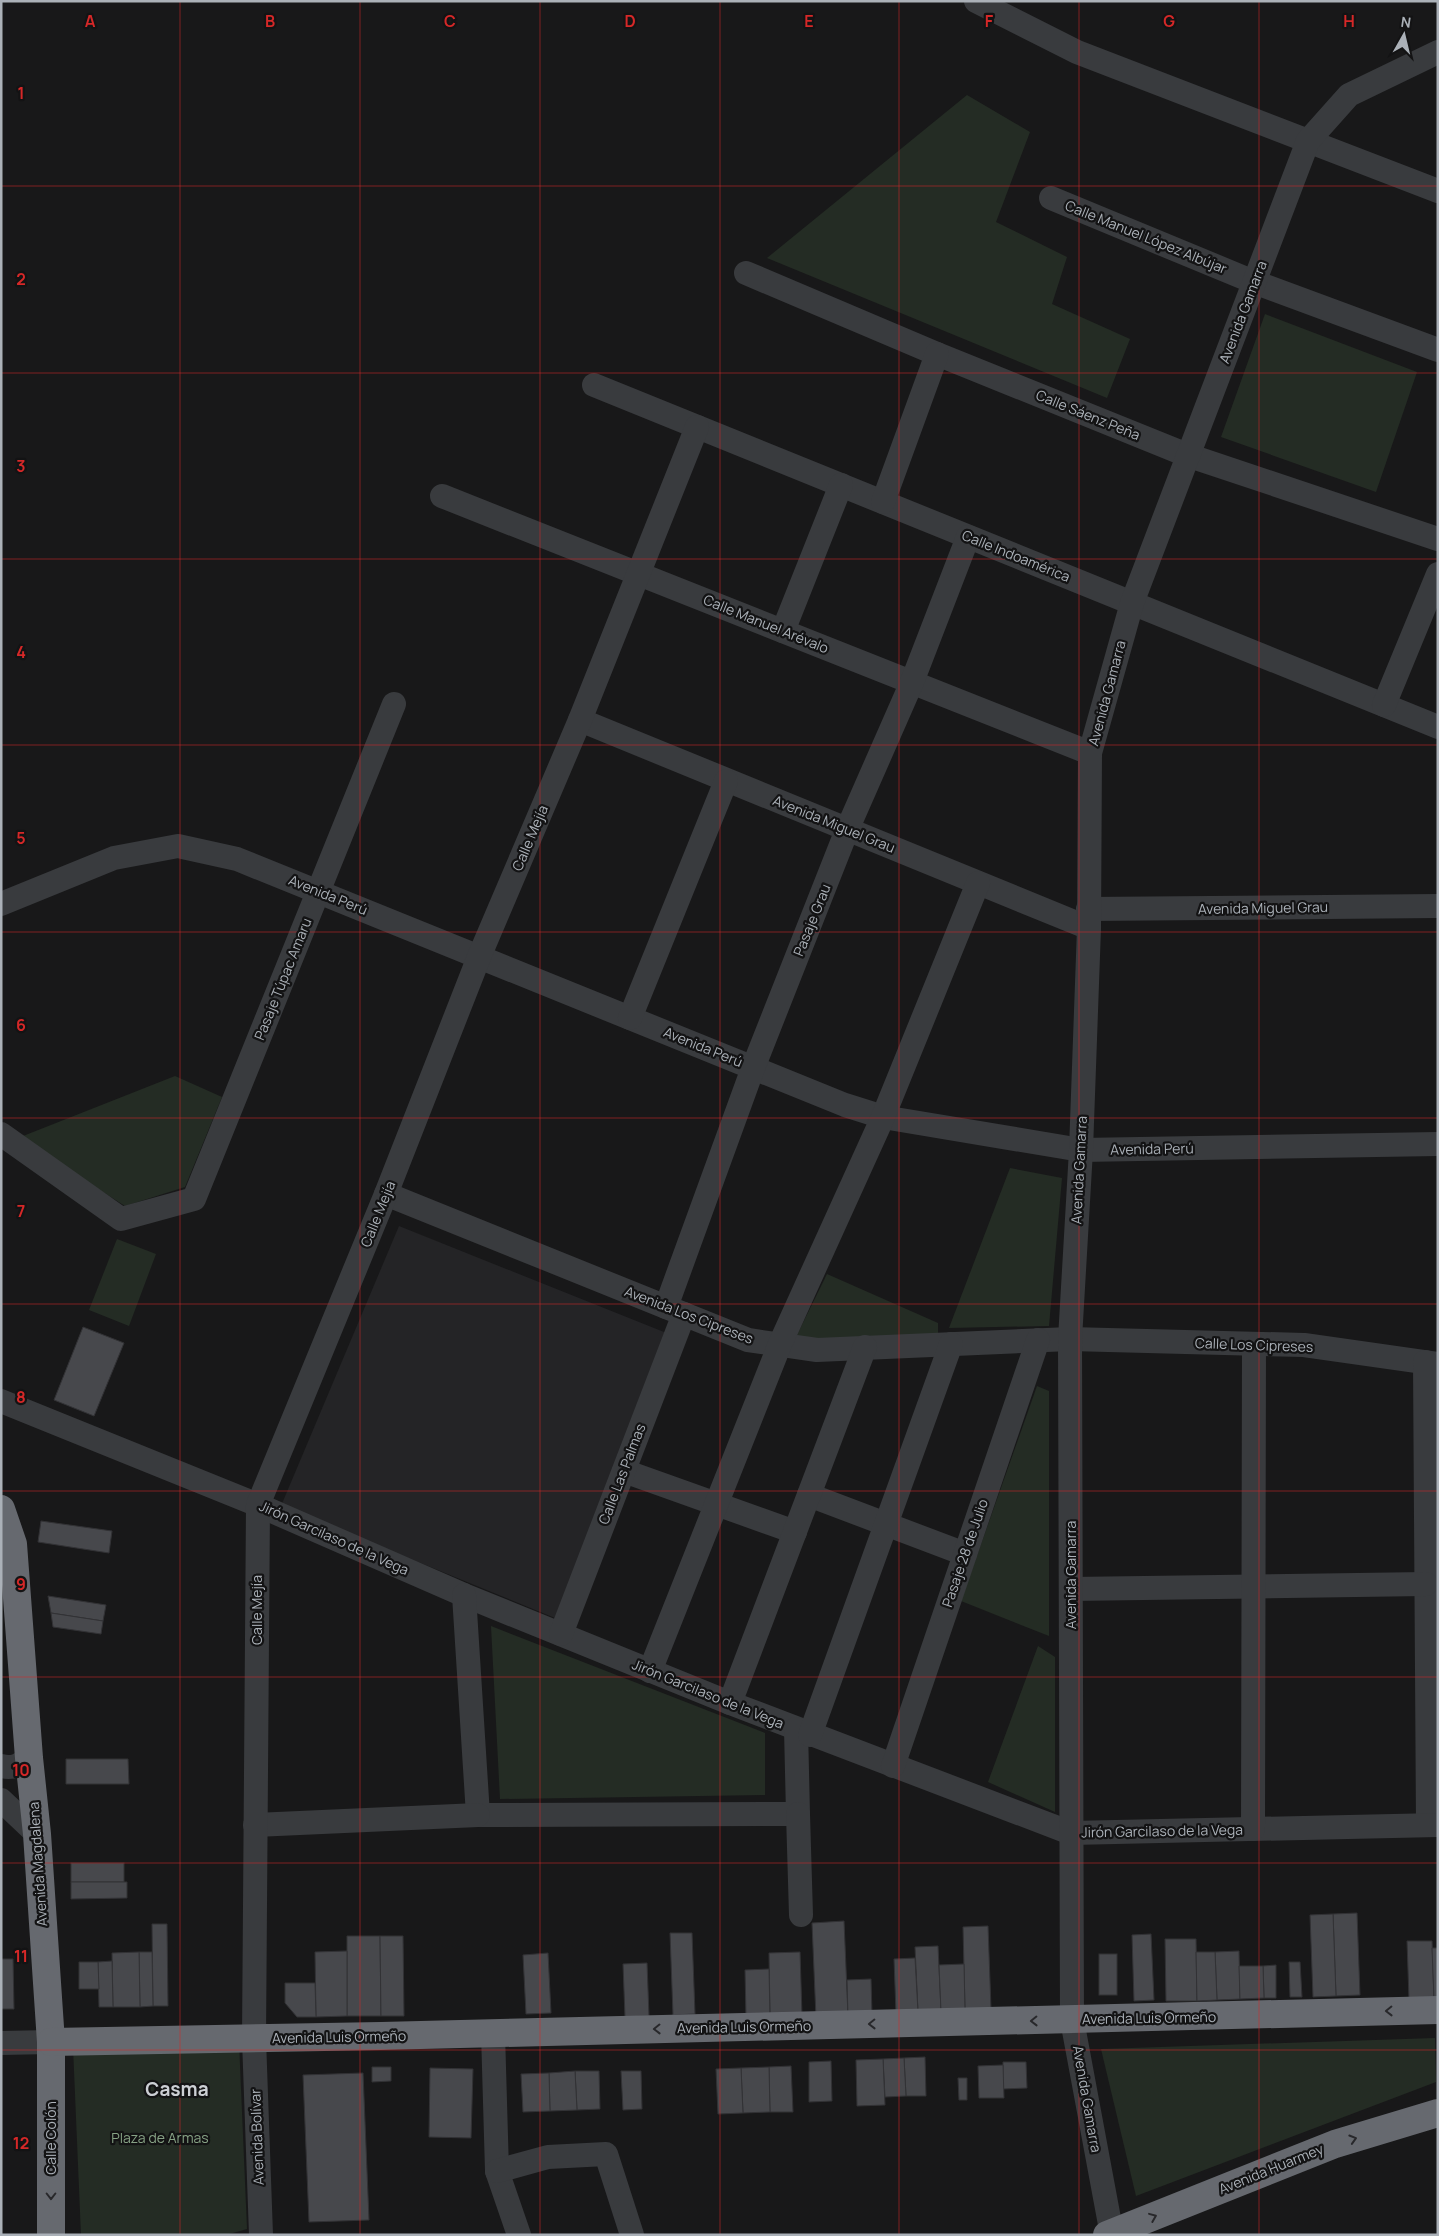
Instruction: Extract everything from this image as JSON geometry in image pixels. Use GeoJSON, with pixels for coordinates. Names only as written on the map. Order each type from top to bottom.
{"type":"FeatureCollection","features":[{"type":"Feature","properties":{"kind":"highway","name":"Avenida Magdalena"},"geometry":{"type":"LineString","coordinates":[[1,1508],[13,1544],[29,1758],[37,1834],[51,2042]]}},
{"type":"Feature","properties":{"kind":"highway","name":"Avenida Luis Ormeño"},"geometry":{"type":"LineString","coordinates":[[51,2042],[254,2039],[1438,2010]]}},
{"type":"Feature","properties":{"kind":"highway","name":"Calle Colón"},"geometry":{"type":"LineString","coordinates":[[51,2042],[51,2235]]}},
{"type":"Feature","properties":{"kind":"highway","name":"Avenida Huarmey"},"geometry":{"type":"LineString","coordinates":[[1110,2234],[1336,2144],[1438,2113]]}},
{"type":"Feature","properties":{"kind":"street"},"geometry":{"type":"LineString","coordinates":[[976,1],[1078,52],[1438,191]]}},
{"type":"Feature","properties":{"kind":"street","name":"Avenida Gamarra"},"geometry":{"type":"LineString","coordinates":[[1110,2234],[1072,2020],[1070,1339],[1081,1150],[1088,919],[1090,753],[1132,603],[1308,141],[1349,95],[1438,52]]}},
{"type":"Feature","properties":{"kind":"street","name":"Calle Manuel López Albújar"},"geometry":{"type":"LineString","coordinates":[[1051,198],[1254,282],[1438,350]]}},
{"type":"Feature","properties":{"kind":"street","name":"Calle Sáenz Peña"},"geometry":{"type":"LineString","coordinates":[[746,273],[937,354],[1187,455],[1438,539]]}},
{"type":"Feature","properties":{"kind":"street"},"geometry":{"type":"LineString","coordinates":[[883,502],[937,354]]}},
{"type":"Feature","properties":{"kind":"street","name":"Calle Indoamérica"},"geometry":{"type":"LineString","coordinates":[[594,385],[1438,726]]}},
{"type":"Feature","properties":{"kind":"street","name":"Calle Mejía"},"geometry":{"type":"LineString","coordinates":[[254,2039],[258,1505],[386,1194],[479,957],[580,720],[637,573],[697,427]]}},
{"type":"Feature","properties":{"kind":"street"},"geometry":{"type":"LineString","coordinates":[[783,631],[841,485]]}},
{"type":"Feature","properties":{"kind":"street","name":"Calle Manuel Arévalo"},"geometry":{"type":"LineString","coordinates":[[442,496],[1090,753]]}},
{"type":"Feature","properties":{"kind":"street","name":"Pasaje Grau"},"geometry":{"type":"LineString","coordinates":[[675,1311],[754,1068],[847,830],[912,682],[968,537]]}},
{"type":"Feature","properties":{"kind":"street"},"geometry":{"type":"LineString","coordinates":[[1384,705],[1438,574]]}},
{"type":"Feature","properties":{"kind":"street","name":"Pasaje Túpac Amaru"},"geometry":{"type":"LineString","coordinates":[[1,1134],[121,1219],[194,1199],[394,704]]}},
{"type":"Feature","properties":{"kind":"street","name":"Avenida Miguel Grau"},"geometry":{"type":"LineString","coordinates":[[580,720],[978,883],[1088,919],[1438,906]]}},
{"type":"Feature","properties":{"kind":"street"},"geometry":{"type":"LineString","coordinates":[[630,1018],[726,780]]}},
{"type":"Feature","properties":{"kind":"street","name":"Avenida Perú"},"geometry":{"type":"LineString","coordinates":[[1,904],[114,858],[178,846],[237,859],[844,1104],[883,1117],[1081,1150],[1438,1144]]}},
{"type":"Feature","properties":{"kind":"street"},"geometry":{"type":"LineString","coordinates":[[650,1671],[780,1344],[883,1117],[978,883]]}},
{"type":"Feature","properties":{"kind":"street","name":"Avenida Los Cipreses"},"geometry":{"type":"LineString","coordinates":[[386,1194],[748,1340],[817,1350],[1070,1339]]}},
{"type":"Feature","properties":{"kind":"street","name":"Calle Las Palmas"},"geometry":{"type":"LineString","coordinates":[[561,1634],[624,1471],[675,1311]]}},
{"type":"Feature","properties":{"kind":"street","name":"Calle Los Cipreses"},"geometry":{"type":"LineString","coordinates":[[1070,1339],[1304,1345],[1431,1363]]}},
{"type":"Feature","properties":{"kind":"street","name":"Pasaje 28 de Julio"},"geometry":{"type":"LineString","coordinates":[[893,1766],[1038,1340]]}},
{"type":"Feature","properties":{"kind":"street"},"geometry":{"type":"LineString","coordinates":[[801,1915],[798,1814],[803,1732],[886,1525],[951,1344]]}},
{"type":"Feature","properties":{"kind":"street"},"geometry":{"type":"LineString","coordinates":[[1253,1830],[1254,1344]]}},
{"type":"Feature","properties":{"kind":"street"},"geometry":{"type":"LineString","coordinates":[[730,1704],[865,1347]]}},
{"type":"Feature","properties":{"kind":"street"},"geometry":{"type":"LineString","coordinates":[[1431,1363],[1426,1584],[1433,1825]]}},
{"type":"Feature","properties":{"kind":"street","name":"Jirón Garcilaso de la Vega"},"geometry":{"type":"LineString","coordinates":[[4,1404],[258,1505],[464,1595],[730,1704],[1071,1833],[1433,1825]]}},
{"type":"Feature","properties":{"kind":"street"},"geometry":{"type":"LineString","coordinates":[[624,1471],[795,1532]]}},
{"type":"Feature","properties":{"kind":"street"},"geometry":{"type":"LineString","coordinates":[[809,1495],[965,1554]]}},
{"type":"Feature","properties":{"kind":"street"},"geometry":{"type":"LineString","coordinates":[[1071,1589],[1426,1584]]}},
{"type":"Feature","properties":{"kind":"street"},"geometry":{"type":"LineString","coordinates":[[464,1595],[478,1815]]}},
{"type":"Feature","properties":{"kind":"street"},"geometry":{"type":"LineString","coordinates":[[1,1766],[9,1768],[20,1765],[29,1758]]}},
{"type":"Feature","properties":{"kind":"street"},"geometry":{"type":"LineString","coordinates":[[1,1800],[37,1834]]}},
{"type":"Feature","properties":{"kind":"street"},"geometry":{"type":"LineString","coordinates":[[256,1825],[478,1815],[798,1814]]}},
{"type":"Feature","properties":{"kind":"street"},"geometry":{"type":"LineString","coordinates":[[493,2033],[497,2171],[518,2235]]}},
{"type":"Feature","properties":{"kind":"street","name":"Avenida Bolívar"},"geometry":{"type":"LineString","coordinates":[[254,2039],[261,2235]]}},
{"type":"Feature","properties":{"kind":"street"},"geometry":{"type":"LineString","coordinates":[[1,2042],[51,2042]]}},
{"type":"Feature","properties":{"kind":"street"},"geometry":{"type":"LineString","coordinates":[[497,2171],[548,2157],[606,2154],[632,2235]]}},
{"type":"Feature","properties":{"kind":"shaded area"},"geometry":{"type":"Polygon","coordinates":[[[399,1226],[669,1334],[555,1618],[281,1506],[399,1226]]]}},
{"type":"Feature","properties":{"kind":"green space"},"geometry":{"type":"Polygon","coordinates":[[[967,95],[1030,132],[996,222],[1067,257],[1052,304],[1130,339],[1107,398],[767,258],[967,95]]]}},
{"type":"Feature","properties":{"kind":"green space"},"geometry":{"type":"Polygon","coordinates":[[[1265,314],[1417,372],[1376,492],[1221,437],[1265,314]]]}},
{"type":"Feature","properties":{"kind":"green space"},"geometry":{"type":"Polygon","coordinates":[[[175,1076],[222,1097],[185,1187],[125,1206],[18,1138],[175,1076]]]}},
{"type":"Feature","properties":{"kind":"green space"},"geometry":{"type":"Polygon","coordinates":[[[1010,1168],[1062,1178],[1049,1326],[949,1328],[1010,1168]]]}},
{"type":"Feature","properties":{"kind":"green space"},"geometry":{"type":"Polygon","coordinates":[[[117,1239],[156,1254],[129,1326],[89,1310],[117,1239]]]}},
{"type":"Feature","properties":{"kind":"green space"},"geometry":{"type":"Polygon","coordinates":[[[827,1274],[938,1323],[938,1338],[795,1339],[827,1274]]]}},
{"type":"Feature","properties":{"kind":"green space"},"geometry":{"type":"Polygon","coordinates":[[[1037,1386],[1049,1391],[1049,1636],[961,1601],[1037,1386]]]}},
{"type":"Feature","properties":{"kind":"green space"},"geometry":{"type":"Polygon","coordinates":[[[491,1626],[765,1733],[765,1795],[500,1799],[491,1626]]]}},
{"type":"Feature","properties":{"kind":"green space"},"geometry":{"type":"Polygon","coordinates":[[[1038,1646],[1055,1657],[1055,1812],[988,1782],[1038,1646]]]}},
{"type":"Feature","properties":{"kind":"green space"},"geometry":{"type":"Polygon","coordinates":[[[1435,2038],[1436,2082],[1136,2196],[1101,2049],[1435,2038]]]}},
{"type":"Feature","properties":{"kind":"green space","name":"Plaza de Armas"},"geometry":{"type":"Polygon","coordinates":[[[239,2042],[247,2229],[226,2235],[81,2235],[73,2047],[239,2042]]]}},
{"type":"Feature","properties":{"kind":"building"},"geometry":{"type":"Polygon","coordinates":[[[83,1327],[124,1343],[94,1416],[54,1400],[83,1327]]]}},
{"type":"Feature","properties":{"kind":"building"},"geometry":{"type":"Polygon","coordinates":[[[41,1521],[112,1531],[109,1553],[38,1542],[41,1521]]]}},
{"type":"Feature","properties":{"kind":"building"},"geometry":{"type":"Polygon","coordinates":[[[48,1596],[106,1605],[103,1621],[51,1613],[48,1596]]]}},
{"type":"Feature","properties":{"kind":"building"},"geometry":{"type":"Polygon","coordinates":[[[51,1613],[103,1621],[101,1634],[53,1627],[51,1613]]]}},
{"type":"Feature","properties":{"kind":"building"},"geometry":{"type":"Polygon","coordinates":[[[66,1759],[128,1759],[129,1784],[66,1784],[66,1759]]]}},
{"type":"Feature","properties":{"kind":"building"},"geometry":{"type":"Polygon","coordinates":[[[71,1863],[124,1863],[124,1882],[71,1882],[71,1863]]]}},
{"type":"Feature","properties":{"kind":"building"},"geometry":{"type":"Polygon","coordinates":[[[71,1882],[127,1882],[127,1898],[71,1899],[71,1882]]]}},
{"type":"Feature","properties":{"kind":"building"},"geometry":{"type":"Polygon","coordinates":[[[1357,1913],[1360,1995],[1336,1996],[1333,1914],[1357,1913]]]}},
{"type":"Feature","properties":{"kind":"building"},"geometry":{"type":"Polygon","coordinates":[[[1333,1914],[1336,1996],[1313,1997],[1310,1915],[1333,1914]]]}},
{"type":"Feature","properties":{"kind":"building"},"geometry":{"type":"Polygon","coordinates":[[[844,1921],[848,2016],[816,2018],[812,1923],[844,1921]]]}},
{"type":"Feature","properties":{"kind":"building"},"geometry":{"type":"Polygon","coordinates":[[[152,1924],[167,1924],[168,2006],[153,2006],[152,1924]]]}},
{"type":"Feature","properties":{"kind":"building"},"geometry":{"type":"Polygon","coordinates":[[[988,1926],[991,2009],[965,2010],[963,1927],[988,1926]]]}},
{"type":"Feature","properties":{"kind":"building"},"geometry":{"type":"Polygon","coordinates":[[[670,1933],[692,1933],[695,2014],[673,2015],[670,1933]]]}},
{"type":"Feature","properties":{"kind":"building"},"geometry":{"type":"Polygon","coordinates":[[[1151,1934],[1154,2000],[1134,2001],[1132,1935],[1151,1934]]]}},
{"type":"Feature","properties":{"kind":"building"},"geometry":{"type":"Polygon","coordinates":[[[347,1936],[380,1936],[381,2016],[347,2016],[347,1936]]]}},
{"type":"Feature","properties":{"kind":"building"},"geometry":{"type":"Polygon","coordinates":[[[380,1936],[403,1936],[404,2016],[381,2016],[380,1936]]]}},
{"type":"Feature","properties":{"kind":"building"},"geometry":{"type":"Polygon","coordinates":[[[1165,1939],[1196,1939],[1197,2001],[1166,2001],[1165,1939]]]}},
{"type":"Feature","properties":{"kind":"building"},"geometry":{"type":"Polygon","coordinates":[[[1407,1941],[1432,1941],[1434,1999],[1409,1999],[1407,1941]]]}},
{"type":"Feature","properties":{"kind":"building"},"geometry":{"type":"Polygon","coordinates":[[[938,1946],[941,2011],[918,2012],[915,1947],[938,1946]]]}},
{"type":"Feature","properties":{"kind":"building"},"geometry":{"type":"Polygon","coordinates":[[[1432,1948],[1438,1948],[1438,1998],[1434,1999],[1432,1948]]]}},
{"type":"Feature","properties":{"kind":"building"},"geometry":{"type":"Polygon","coordinates":[[[347,1951],[347,2016],[316,2017],[315,1952],[347,1951]]]}},
{"type":"Feature","properties":{"kind":"building"},"geometry":{"type":"Polygon","coordinates":[[[1239,1951],[1240,1999],[1217,2000],[1215,1952],[1239,1951]]]}},
{"type":"Feature","properties":{"kind":"building"},"geometry":{"type":"Polygon","coordinates":[[[139,1952],[152,1952],[153,2006],[140,2007],[139,1952]]]}},
{"type":"Feature","properties":{"kind":"building"},"geometry":{"type":"Polygon","coordinates":[[[139,1952],[140,2007],[113,2007],[112,1953],[139,1952]]]}},
{"type":"Feature","properties":{"kind":"building"},"geometry":{"type":"Polygon","coordinates":[[[800,1952],[802,2016],[770,2017],[769,1953],[800,1952]]]}},
{"type":"Feature","properties":{"kind":"building"},"geometry":{"type":"Polygon","coordinates":[[[1196,1952],[1215,1952],[1217,2000],[1197,2001],[1196,1952]]]}},
{"type":"Feature","properties":{"kind":"building"},"geometry":{"type":"Polygon","coordinates":[[[548,1953],[551,2013],[526,2014],[523,1955],[548,1953]]]}},
{"type":"Feature","properties":{"kind":"building"},"geometry":{"type":"Polygon","coordinates":[[[1099,1954],[1117,1954],[1117,1995],[1099,1995],[1099,1954]]]}},
{"type":"Feature","properties":{"kind":"building"},"geometry":{"type":"Polygon","coordinates":[[[915,1958],[918,2012],[896,2013],[894,1959],[915,1958]]]}},
{"type":"Feature","properties":{"kind":"building"},"geometry":{"type":"Polygon","coordinates":[[[1,1959],[13,1959],[14,2009],[1,2009],[1,1959]]]}},
{"type":"Feature","properties":{"kind":"building"},"geometry":{"type":"Polygon","coordinates":[[[112,1961],[113,2007],[99,2007],[98,1962],[112,1961]]]}},
{"type":"Feature","properties":{"kind":"building"},"geometry":{"type":"Polygon","coordinates":[[[79,1962],[98,1962],[99,1989],[79,1989],[79,1962]]]}},
{"type":"Feature","properties":{"kind":"building"},"geometry":{"type":"Polygon","coordinates":[[[1289,1962],[1300,1962],[1302,1997],[1290,1997],[1289,1962]]]}},
{"type":"Feature","properties":{"kind":"building"},"geometry":{"type":"Polygon","coordinates":[[[647,1963],[649,2016],[625,2017],[623,1964],[647,1963]]]}},
{"type":"Feature","properties":{"kind":"building"},"geometry":{"type":"Polygon","coordinates":[[[964,1964],[965,2010],[941,2011],[939,1965],[964,1964]]]}},
{"type":"Feature","properties":{"kind":"building"},"geometry":{"type":"Polygon","coordinates":[[[1276,1965],[1276,1998],[1264,1998],[1263,1966],[1276,1965]]]}},
{"type":"Feature","properties":{"kind":"building"},"geometry":{"type":"Polygon","coordinates":[[[1239,1966],[1263,1966],[1264,1998],[1240,1999],[1239,1966]]]}},
{"type":"Feature","properties":{"kind":"building"},"geometry":{"type":"Polygon","coordinates":[[[769,1969],[770,2017],[746,2017],[745,1970],[769,1969]]]}},
{"type":"Feature","properties":{"kind":"building"},"geometry":{"type":"Polygon","coordinates":[[[871,1979],[872,2015],[848,2016],[847,1980],[871,1979]]]}},
{"type":"Feature","properties":{"kind":"building"},"geometry":{"type":"Polygon","coordinates":[[[285,1983],[315,1983],[316,2017],[297,2017],[285,2003],[285,1983]]]}},
{"type":"Feature","properties":{"kind":"building"},"geometry":{"type":"Polygon","coordinates":[[[925,2057],[926,2096],[906,2096],[904,2058],[925,2057]]]}},
{"type":"Feature","properties":{"kind":"building"},"geometry":{"type":"Polygon","coordinates":[[[904,2058],[906,2096],[885,2097],[883,2059],[904,2058]]]}},
{"type":"Feature","properties":{"kind":"building"},"geometry":{"type":"Polygon","coordinates":[[[883,2059],[885,2105],[857,2106],[856,2060],[883,2059]]]}},
{"type":"Feature","properties":{"kind":"building"},"geometry":{"type":"Polygon","coordinates":[[[831,2061],[832,2101],[809,2102],[809,2062],[831,2061]]]}},
{"type":"Feature","properties":{"kind":"building"},"geometry":{"type":"Polygon","coordinates":[[[1003,2062],[1026,2062],[1027,2088],[1003,2089],[1003,2062]]]}},
{"type":"Feature","properties":{"kind":"building"},"geometry":{"type":"Polygon","coordinates":[[[1003,2065],[1004,2098],[979,2098],[978,2066],[1003,2065]]]}},
{"type":"Feature","properties":{"kind":"building"},"geometry":{"type":"Polygon","coordinates":[[[791,2066],[793,2112],[770,2112],[769,2067],[791,2066]]]}},
{"type":"Feature","properties":{"kind":"building"},"geometry":{"type":"Polygon","coordinates":[[[372,2067],[391,2067],[391,2081],[372,2082],[372,2067]]]}},
{"type":"Feature","properties":{"kind":"building"},"geometry":{"type":"Polygon","coordinates":[[[769,2067],[770,2112],[743,2113],[741,2068],[769,2067]]]}},
{"type":"Feature","properties":{"kind":"building"},"geometry":{"type":"Polygon","coordinates":[[[430,2068],[473,2069],[471,2138],[429,2137],[430,2068]]]}},
{"type":"Feature","properties":{"kind":"building"},"geometry":{"type":"Polygon","coordinates":[[[741,2068],[743,2113],[718,2114],[716,2069],[741,2068]]]}},
{"type":"Feature","properties":{"kind":"building"},"geometry":{"type":"Polygon","coordinates":[[[575,2071],[599,2071],[600,2109],[577,2110],[575,2071]]]}},
{"type":"Feature","properties":{"kind":"building"},"geometry":{"type":"Polygon","coordinates":[[[575,2071],[577,2110],[550,2111],[549,2073],[575,2071]]]}},
{"type":"Feature","properties":{"kind":"building"},"geometry":{"type":"Polygon","coordinates":[[[621,2071],[641,2071],[642,2109],[623,2110],[621,2071]]]}},
{"type":"Feature","properties":{"kind":"building"},"geometry":{"type":"Polygon","coordinates":[[[363,2073],[369,2220],[309,2222],[303,2075],[363,2073]]]}},
{"type":"Feature","properties":{"kind":"building"},"geometry":{"type":"Polygon","coordinates":[[[549,2073],[550,2111],[523,2112],[521,2074],[549,2073]]]}},
{"type":"Feature","properties":{"kind":"building"},"geometry":{"type":"Polygon","coordinates":[[[958,2078],[967,2078],[967,2100],[959,2100],[958,2078]]]}},
{"type":"Feature","properties":{"kind":"district","name":"Casma"},"geometry":{"type":"Point","coordinates":[177,2089]}}]}
